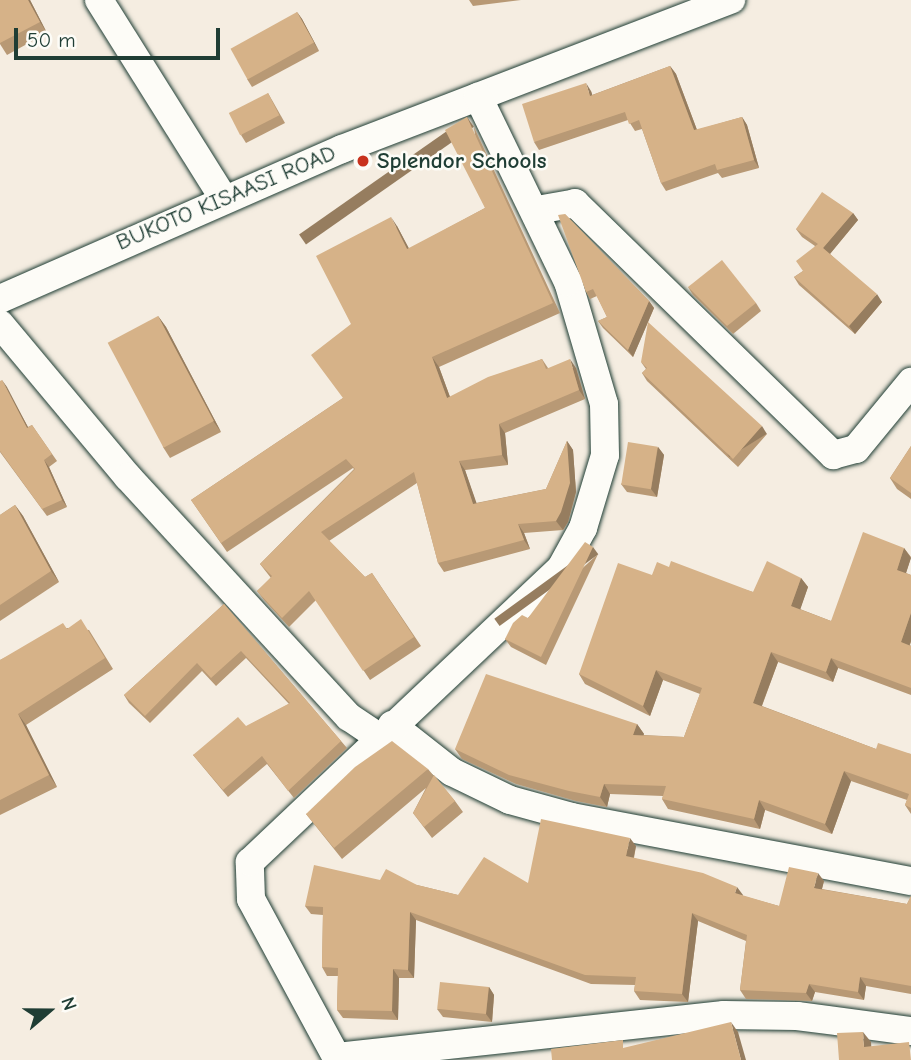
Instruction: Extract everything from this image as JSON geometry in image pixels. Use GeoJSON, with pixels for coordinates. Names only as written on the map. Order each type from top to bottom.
{"type":"FeatureCollection","features":[{"type":"Feature","properties":{"kind":"street"},"geometry":{"type":"LineString","coordinates":[[99,0],[224,199]]}},
{"type":"Feature","properties":{"kind":"street","name":"BUKOTO KISAASI ROAD"},"geometry":{"type":"LineString","coordinates":[[0,299],[224,199],[478,97],[731,0]]}},
{"type":"Feature","properties":{"kind":"street"},"geometry":{"type":"LineString","coordinates":[[478,97],[537,210],[568,282],[604,404],[605,455],[595,492],[561,568],[265,843],[247,878],[251,899],[338,1058],[724,1015],[797,1016],[911,1031]]}},
{"type":"Feature","properties":{"kind":"street"},"geometry":{"type":"LineString","coordinates":[[537,210],[575,203],[833,455],[856,449],[911,382]]}},
{"type":"Feature","properties":{"kind":"street"},"geometry":{"type":"LineString","coordinates":[[0,324],[128,477],[349,717],[386,731],[452,772],[510,800],[572,817],[911,881]]}},
{"type":"Feature","properties":{"kind":"building"},"geometry":{"type":"Polygon","coordinates":[[[0,0],[28,0],[40,22],[0,43],[0,0]]]}},
{"type":"Feature","properties":{"kind":"building"},"geometry":{"type":"Polygon","coordinates":[[[297,12],[314,43],[247,79],[231,49],[297,12]]]}},
{"type":"Feature","properties":{"kind":"building"},"geometry":{"type":"Polygon","coordinates":[[[670,66],[694,130],[742,117],[754,160],[717,170],[715,164],[661,183],[639,120],[629,124],[625,112],[534,142],[522,104],[586,83],[590,96],[670,66]]]}},
{"type":"Feature","properties":{"kind":"building"},"geometry":{"type":"Polygon","coordinates":[[[268,93],[279,115],[240,135],[229,113],[268,93]]]}},
{"type":"Feature","properties":{"kind":"building"},"geometry":{"type":"Polygon","coordinates":[[[467,117],[553,303],[432,357],[447,398],[488,377],[542,359],[546,369],[570,359],[579,390],[499,424],[502,455],[459,461],[473,504],[546,489],[567,441],[570,483],[556,521],[518,524],[524,540],[438,563],[414,472],[321,532],[365,577],[372,573],[414,637],[363,671],[309,591],[282,618],[257,591],[272,576],[260,564],[355,469],[346,459],[221,543],[191,500],[343,398],[311,355],[351,324],[316,256],[391,217],[407,249],[485,208],[445,130],[467,117]]]}},
{"type":"Feature","properties":{"kind":"building"},"geometry":{"type":"Polygon","coordinates":[[[822,192],[853,213],[823,248],[877,294],[849,326],[794,277],[803,271],[796,261],[818,244],[796,229],[822,192]]]}},
{"type":"Feature","properties":{"kind":"building"},"geometry":{"type":"Polygon","coordinates":[[[565,214],[649,301],[628,350],[598,321],[607,317],[593,289],[586,292],[558,215],[565,214]]]}},
{"type":"Feature","properties":{"kind":"building"},"geometry":{"type":"Polygon","coordinates":[[[722,260],[756,303],[727,326],[688,287],[722,260]]]}},
{"type":"Feature","properties":{"kind":"building"},"geometry":{"type":"Polygon","coordinates":[[[158,316],[214,421],[164,448],[108,343],[158,316]]]}},
{"type":"Feature","properties":{"kind":"building"},"geometry":{"type":"Polygon","coordinates":[[[648,322],[762,426],[733,459],[642,373],[647,368],[641,362],[648,322]]]}},
{"type":"Feature","properties":{"kind":"building"},"geometry":{"type":"Polygon","coordinates":[[[2,380],[27,428],[32,425],[52,454],[44,460],[62,500],[42,509],[0,451],[2,380]]]}},
{"type":"Feature","properties":{"kind":"building"},"geometry":{"type":"Polygon","coordinates":[[[628,442],[658,447],[651,489],[621,484],[628,442]]]}},
{"type":"Feature","properties":{"kind":"building"},"geometry":{"type":"Polygon","coordinates":[[[911,446],[911,493],[890,478],[911,446]]]}},
{"type":"Feature","properties":{"kind":"building"},"geometry":{"type":"Polygon","coordinates":[[[15,505],[51,571],[0,605],[0,515],[15,505]]]}},
{"type":"Feature","properties":{"kind":"building"},"geometry":{"type":"Polygon","coordinates":[[[863,532],[904,548],[897,570],[911,575],[911,613],[901,642],[911,646],[911,688],[831,658],[826,672],[771,652],[753,703],[876,749],[878,743],[911,754],[911,808],[905,805],[909,794],[844,771],[825,824],[759,800],[754,819],[662,799],[666,786],[604,784],[600,797],[569,791],[509,775],[455,749],[486,674],[637,724],[633,735],[684,737],[702,688],[656,670],[643,706],[579,674],[618,563],[652,575],[657,562],[669,567],[671,561],[753,592],[767,561],[801,578],[791,606],[831,621],[863,532]]]}},
{"type":"Feature","properties":{"kind":"building"},"geometry":{"type":"Polygon","coordinates":[[[585,542],[593,547],[541,657],[505,639],[513,623],[522,615],[528,618],[585,542]]]}},
{"type":"Feature","properties":{"kind":"building"},"geometry":{"type":"Polygon","coordinates":[[[224,604],[341,741],[288,791],[262,756],[223,790],[193,755],[238,717],[246,726],[290,703],[241,651],[211,678],[197,663],[145,716],[124,695],[224,604]]]}},
{"type":"Feature","properties":{"kind":"building"},"geometry":{"type":"Polygon","coordinates":[[[81,619],[105,658],[18,714],[49,775],[0,800],[0,660],[63,623],[67,629],[81,619]]]}},
{"type":"Feature","properties":{"kind":"building"},"geometry":{"type":"Polygon","coordinates":[[[392,741],[428,769],[334,848],[306,814],[355,767],[392,741]]]}},
{"type":"Feature","properties":{"kind":"building"},"geometry":{"type":"Polygon","coordinates":[[[434,775],[455,801],[424,827],[413,813],[434,775]]]}},
{"type":"Feature","properties":{"kind":"building"},"geometry":{"type":"Polygon","coordinates":[[[541,819],[630,838],[626,856],[703,873],[737,887],[735,893],[779,906],[789,867],[818,873],[814,888],[907,904],[911,896],[911,986],[860,977],[858,992],[809,984],[806,993],[740,990],[747,935],[692,913],[682,994],[634,991],[636,977],[585,975],[410,912],[408,970],[393,969],[392,1011],[337,1010],[338,968],[322,967],[323,907],[305,906],[314,865],[380,880],[386,869],[417,885],[458,895],[484,857],[528,883],[541,819]]]}},
{"type":"Feature","properties":{"kind":"building"},"geometry":{"type":"Polygon","coordinates":[[[440,982],[489,987],[486,1014],[437,1009],[440,982]]]}},
{"type":"Feature","properties":{"kind":"building"},"geometry":{"type":"Polygon","coordinates":[[[731,1022],[741,1060],[552,1060],[551,1049],[623,1040],[623,1048],[731,1022]]]}},
{"type":"Feature","properties":{"kind":"building"},"geometry":{"type":"Polygon","coordinates":[[[863,1032],[864,1047],[909,1042],[911,1060],[839,1060],[837,1033],[863,1032]]]}},
{"type":"Feature","properties":{"kind":"place","name":"Splendor Schools"},"geometry":{"type":"Point","coordinates":[363,161]}}]}
